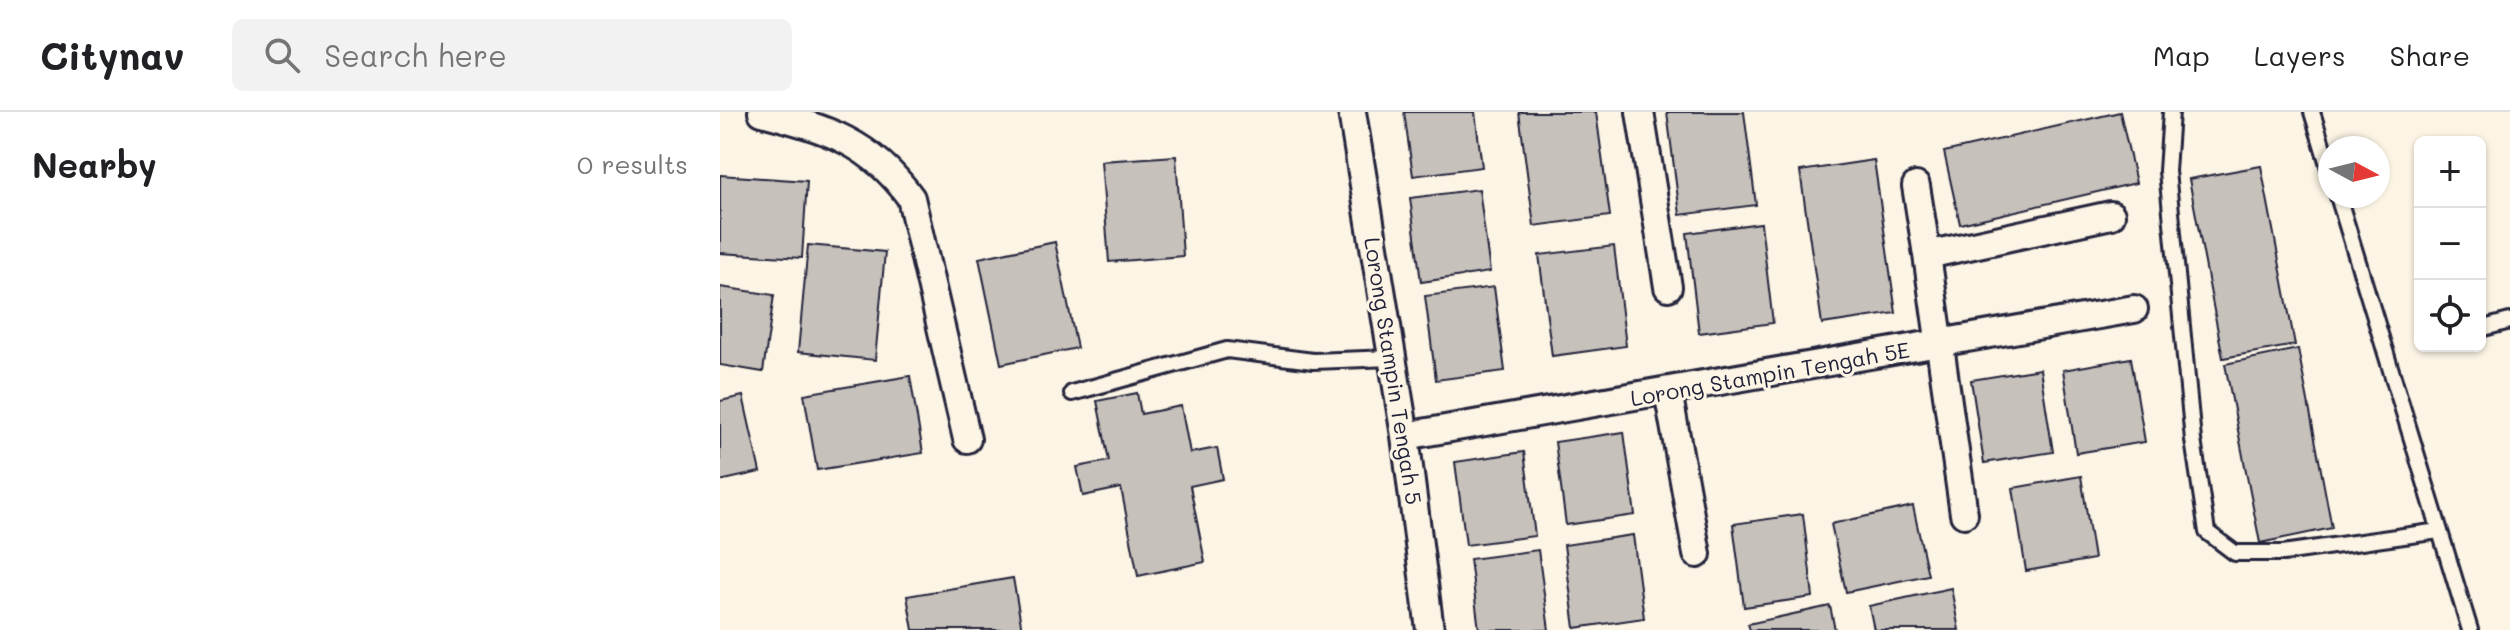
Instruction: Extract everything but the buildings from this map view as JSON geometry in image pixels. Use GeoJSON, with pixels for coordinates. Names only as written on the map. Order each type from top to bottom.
{"type":"FeatureCollection","features":[{"type":"Feature","properties":{"kind":"street"},"geometry":{"type":"LineString","coordinates":[[762,112],[844,138],[890,169],[911,198],[967,439]]}},
{"type":"Feature","properties":{"kind":"street","name":"Lorong Stampin Tengah 5"},"geometry":{"type":"LineString","coordinates":[[1352,112],[1405,436],[1430,630]]}},
{"type":"Feature","properties":{"kind":"street"},"geometry":{"type":"LineString","coordinates":[[1640,112],[1668,287]]}},
{"type":"Feature","properties":{"kind":"street"},"geometry":{"type":"LineString","coordinates":[[1916,186],[1964,514]]}},
{"type":"Feature","properties":{"kind":"street"},"geometry":{"type":"LineString","coordinates":[[1927,255],[2111,215]]}},
{"type":"Feature","properties":{"kind":"street","name":"Lorong Stampin Tengah 5E"},"geometry":{"type":"LineString","coordinates":[[1405,436],[2134,309]]}},
{"type":"Feature","properties":{"kind":"street"},"geometry":{"type":"LineString","coordinates":[[1668,391],[1697,554]]}},
{"type":"Feature","properties":{"kind":"lane"},"geometry":{"type":"LineString","coordinates":[[2171,112],[2167,171],[2193,440],[2207,532],[2235,553],[2283,553],[2439,531]]}},
{"type":"Feature","properties":{"kind":"lane"},"geometry":{"type":"LineString","coordinates":[[2312,112],[2319,136]]}},
{"type":"Feature","properties":{"kind":"lane"},"geometry":{"type":"LineString","coordinates":[[2342,208],[2470,630]]}},
{"type":"Feature","properties":{"kind":"lane"},"geometry":{"type":"LineString","coordinates":[[2486,327],[2510,321]]}},
{"type":"Feature","properties":{"kind":"lane"},"geometry":{"type":"LineString","coordinates":[[1072,393],[1227,350],[1313,361],[1392,358]]}}]}
